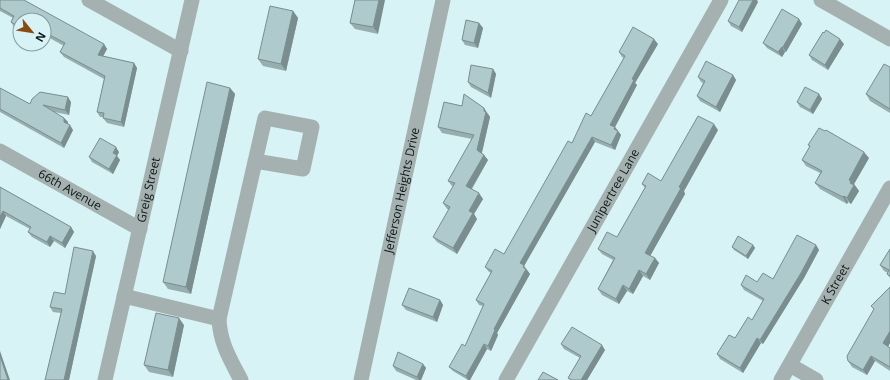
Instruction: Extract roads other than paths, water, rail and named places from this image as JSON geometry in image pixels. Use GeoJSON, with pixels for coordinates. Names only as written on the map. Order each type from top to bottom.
{"type":"FeatureCollection","features":[{"type":"Feature","properties":{"kind":"street"},"geometry":{"type":"LineString","coordinates":[[88,0],[181,51]]}},
{"type":"Feature","properties":{"kind":"street","name":"Greig Street"},"geometry":{"type":"LineString","coordinates":[[105,380],[192,0]]}},
{"type":"Feature","properties":{"kind":"street","name":"Jefferson Heights Drive"},"geometry":{"type":"LineString","coordinates":[[361,380],[443,0]]}},
{"type":"Feature","properties":{"kind":"street","name":"Junipertree Lane"},"geometry":{"type":"LineString","coordinates":[[506,380],[721,0]]}},
{"type":"Feature","properties":{"kind":"street"},"geometry":{"type":"LineString","coordinates":[[821,0],[890,39]]}},
{"type":"Feature","properties":{"kind":"street","name":"66th Avenue"},"geometry":{"type":"LineString","coordinates":[[0,151],[140,229]]}},
{"type":"Feature","properties":{"kind":"street"},"geometry":{"type":"LineString","coordinates":[[241,380],[223,344],[219,332],[218,319],[255,161]]}},
{"type":"Feature","properties":{"kind":"street","name":"K Street"},"geometry":{"type":"LineString","coordinates":[[781,380],[890,188]]}},
{"type":"Feature","properties":{"kind":"street"},"geometry":{"type":"LineString","coordinates":[[124,296],[218,319]]}},
{"type":"Feature","properties":{"kind":"street"},"geometry":{"type":"LineString","coordinates":[[790,365],[816,380]]}}]}
